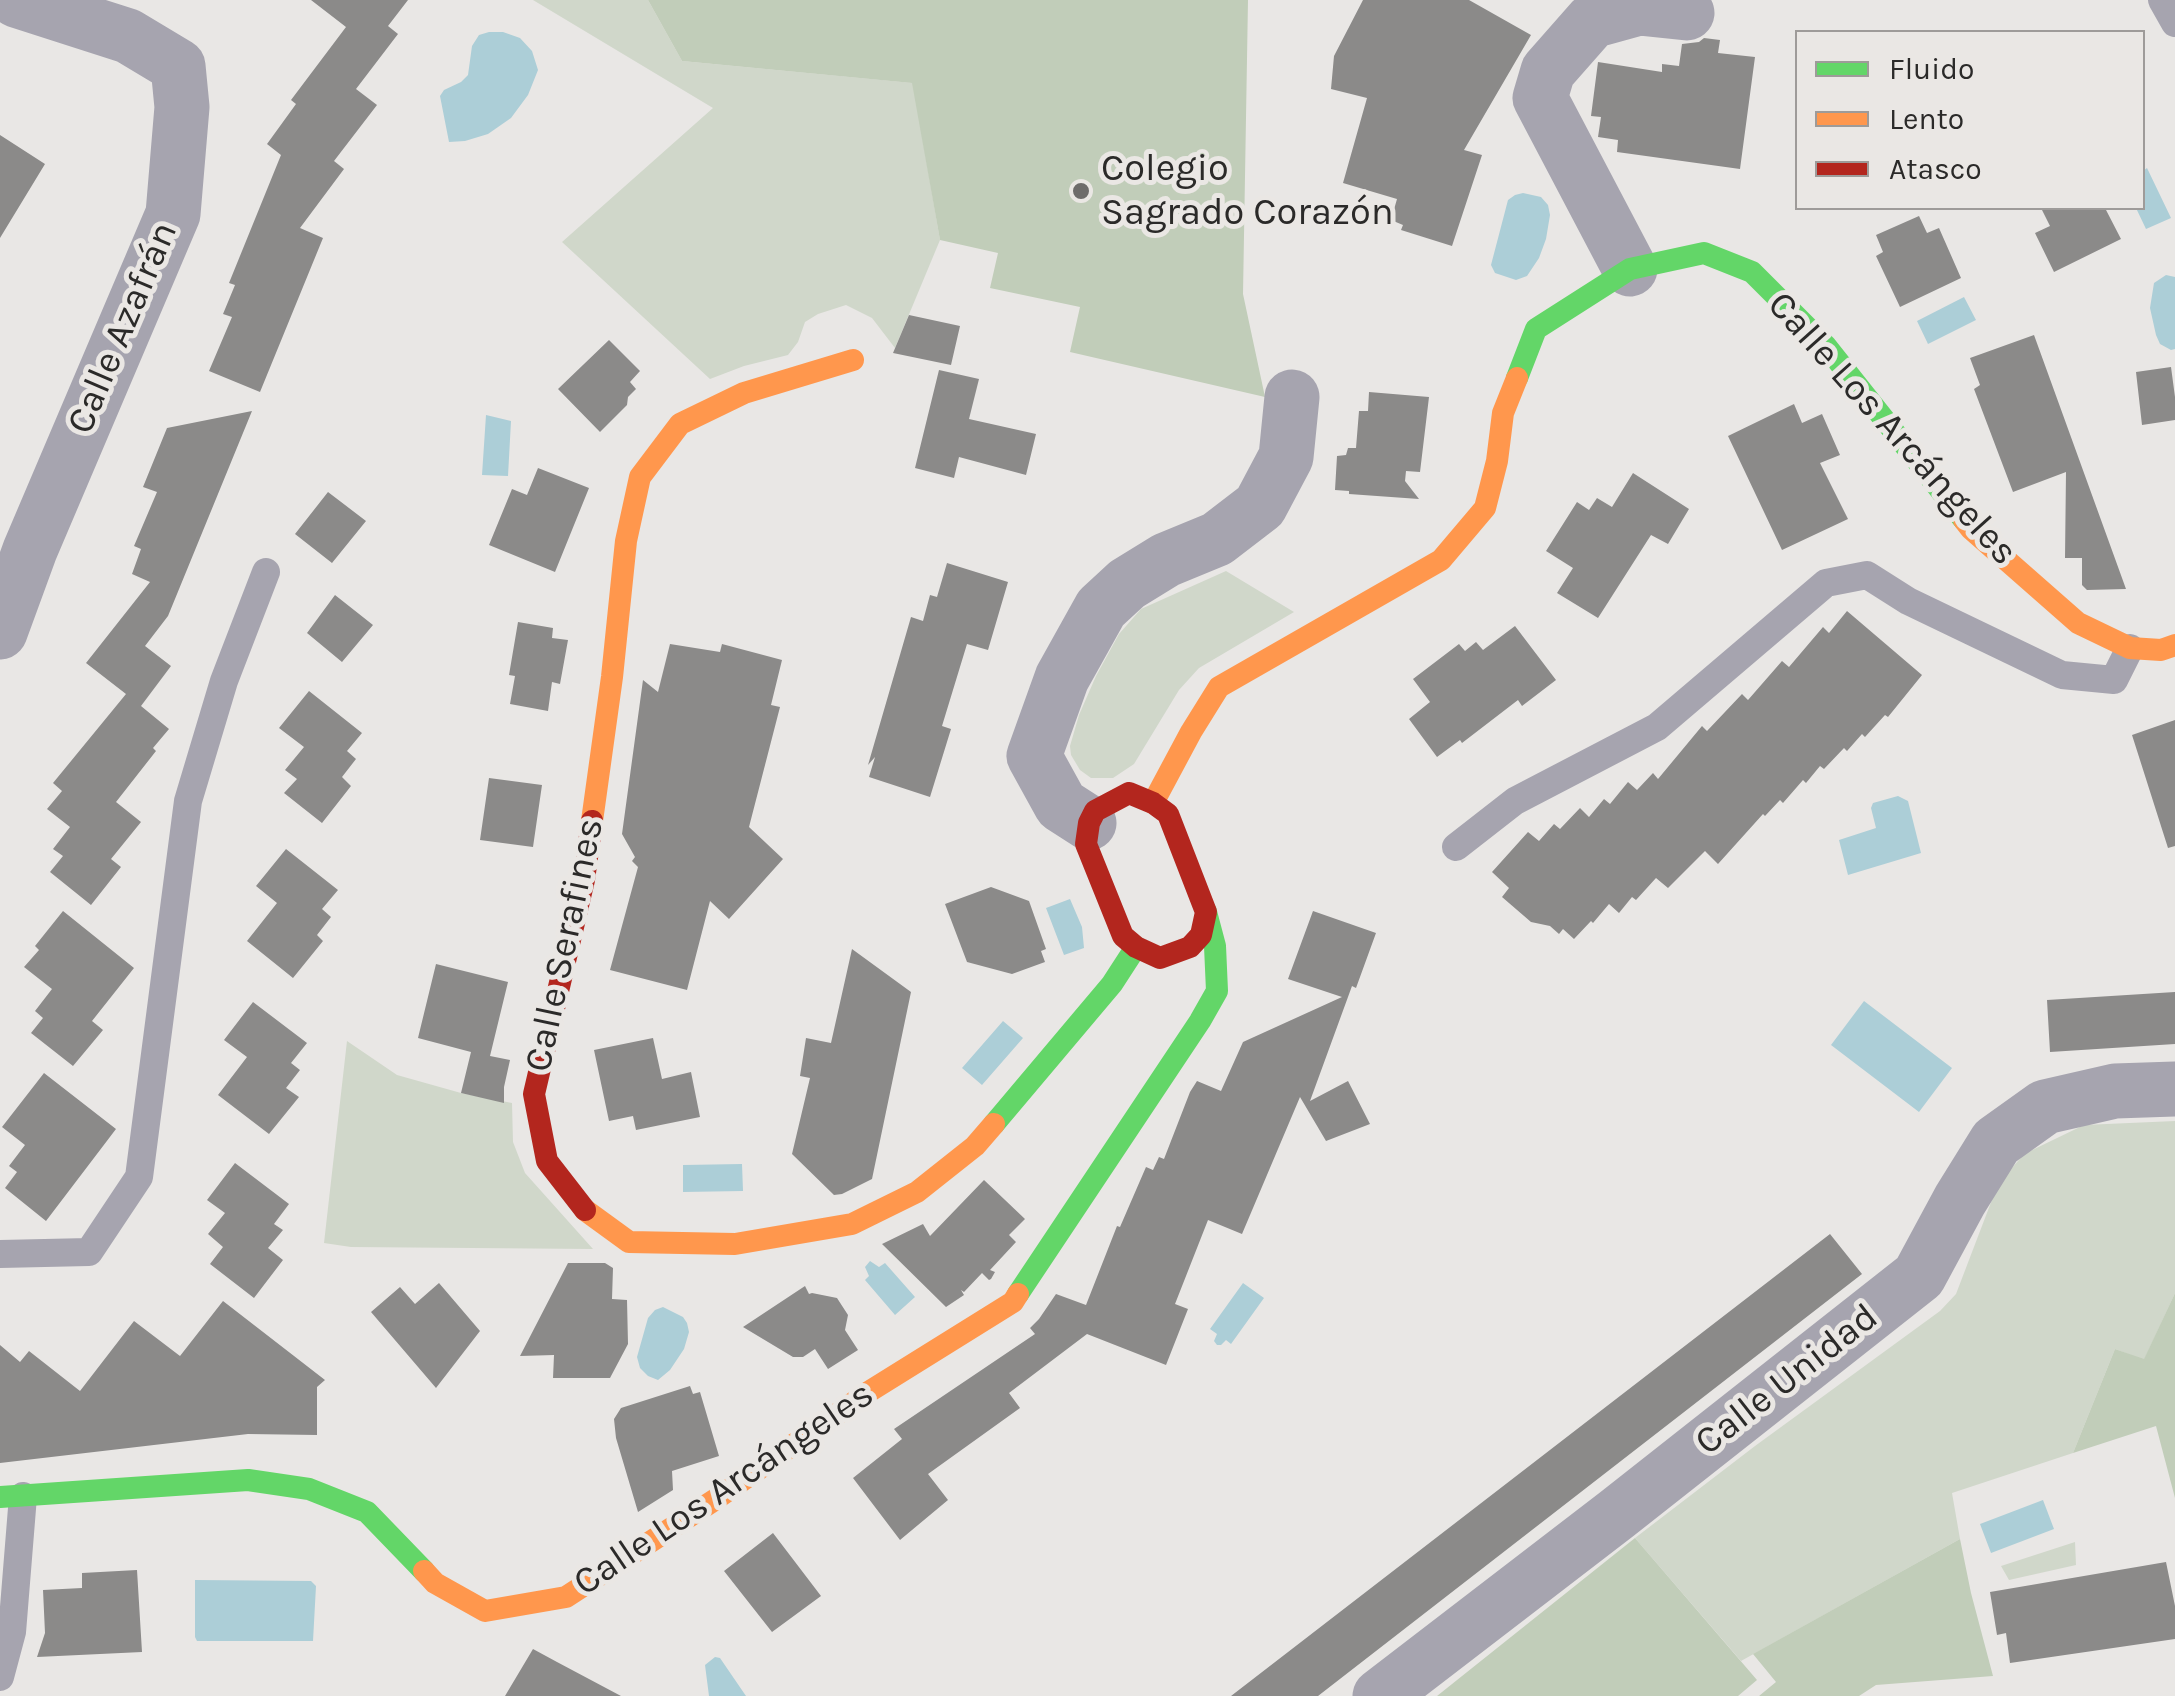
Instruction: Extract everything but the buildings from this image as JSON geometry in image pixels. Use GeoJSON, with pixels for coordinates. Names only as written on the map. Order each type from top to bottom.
{"type":"FeatureCollection","features":[{"type":"Feature","properties":{"kind":"street","name":"Calle Azafrán"},"geometry":{"type":"LineString","coordinates":[[0,632],[30,550],[173,214],[182,106],[178,66],[128,36],[16,0]]}},
{"type":"Feature","properties":{"kind":"street"},"geometry":{"type":"LineString","coordinates":[[1630,270],[1540,98],[1548,71],[1592,21],[1639,8],[1687,13]]}},
{"type":"Feature","properties":{"kind":"street","name":"Calle Los Arcángeles"},"geometry":{"type":"LineString","coordinates":[[11,1496],[248,1480],[309,1488],[368,1512],[435,1583],[485,1611],[566,1597],[716,1499],[870,1391],[1013,1302],[1216,991],[1215,946],[1206,912],[1168,814],[1153,802],[1191,732],[1218,687],[1441,560],[1485,508],[1497,461],[1503,412],[1536,330],[1630,270],[1704,253],[1752,272],[1826,346],[1971,530],[2078,623],[2130,648],[2162,650],[2175,645]]}},
{"type":"Feature","properties":{"kind":"street","name":"Calle Serafines"},"geometry":{"type":"LineString","coordinates":[[853,360],[744,392],[680,424],[640,478],[626,542],[584,880],[534,1094],[547,1161],[582,1208],[629,1242],[735,1244],[852,1224],[917,1192],[975,1146],[1112,984],[1136,947]]}},
{"type":"Feature","properties":{"kind":"street"},"geometry":{"type":"LineString","coordinates":[[1089,823],[1061,804],[1034,756],[1062,678],[1102,608],[1127,584],[1166,560],[1217,539],[1260,506],[1286,457],[1292,398]]}},
{"type":"Feature","properties":{"kind":"street"},"geometry":{"type":"LineString","coordinates":[[1153,802],[1129,793],[1095,811],[1086,844],[1123,936],[1160,958],[1187,986],[1200,1021]]}},
{"type":"Feature","properties":{"kind":"street"},"geometry":{"type":"LineString","coordinates":[[1160,958],[1190,947],[1201,935],[1206,912]]}},
{"type":"Feature","properties":{"kind":"street","name":"Calle Unidad"},"geometry":{"type":"LineString","coordinates":[[1380,1696],[1919,1276],[1996,1142],[2046,1107],[2114,1092],[2175,1089]]}},
{"type":"Feature","properties":{"kind":"lane"},"geometry":{"type":"LineString","coordinates":[[2162,0],[2175,23]]}},
{"type":"Feature","properties":{"kind":"lane"},"geometry":{"type":"LineString","coordinates":[[0,1254],[89,1252],[139,1177],[188,802],[224,682],[266,572]]}},
{"type":"Feature","properties":{"kind":"lane"},"geometry":{"type":"LineString","coordinates":[[1456,847],[1515,801],[1656,728],[1826,583],[1867,575],[1908,601],[2062,675],[2114,680],[2130,648]]}},
{"type":"Feature","properties":{"kind":"lane"},"geometry":{"type":"LineString","coordinates":[[0,1677],[12,1632],[11,1496]]}},
{"type":"Feature","properties":{"kind":"shaded area"},"geometry":{"type":"Polygon","coordinates":[[[533,0],[648,0],[682,61],[913,83],[940,240],[895,348],[872,318],[846,305],[805,322],[788,355],[710,379],[562,242],[713,108],[533,0]]]}},
{"type":"Feature","properties":{"kind":"shaded area"},"geometry":{"type":"Polygon","coordinates":[[[1226,571],[1294,612],[1199,668],[1179,690],[1134,764],[1113,778],[1091,778],[1080,770],[1070,746],[1096,676],[1119,634],[1141,609],[1226,571]]]}},
{"type":"Feature","properties":{"kind":"shaded area"},"geometry":{"type":"Polygon","coordinates":[[[347,1041],[397,1075],[512,1103],[513,1142],[525,1173],[593,1249],[351,1247],[324,1243],[347,1041]]]}},
{"type":"Feature","properties":{"kind":"shaded area"},"geometry":{"type":"Polygon","coordinates":[[[2175,1121],[2175,1293],[2144,1360],[2115,1349],[2073,1453],[1952,1493],[1960,1539],[1741,1661],[1635,1538],[1940,1311],[1956,1294],[1998,1184],[2024,1154],[2084,1125],[2175,1121]]]}},
{"type":"Feature","properties":{"kind":"shaded area"},"geometry":{"type":"Polygon","coordinates":[[[2075,1542],[2076,1565],[2009,1580],[2001,1566],[2075,1542]]]}},
{"type":"Feature","properties":{"kind":"green space","name":"Colegio Sagrado Corazón"},"geometry":{"type":"Polygon","coordinates":[[[648,0],[1248,0],[1243,294],[1265,397],[1070,352],[1080,307],[990,288],[998,253],[940,240],[912,83],[682,61],[648,0]]]}},
{"type":"Feature","properties":{"kind":"green space"},"geometry":{"type":"Polygon","coordinates":[[[2175,1293],[2175,1498],[2156,1426],[2073,1453],[2115,1349],[2144,1359],[2175,1293]]]}},
{"type":"Feature","properties":{"kind":"green space"},"geometry":{"type":"Polygon","coordinates":[[[1635,1538],[1757,1680],[1738,1696],[1437,1696],[1635,1538]]]}},
{"type":"Feature","properties":{"kind":"green space"},"geometry":{"type":"Polygon","coordinates":[[[1960,1539],[1993,1676],[1876,1685],[1859,1696],[1759,1696],[1776,1682],[1753,1654],[1960,1539]]]}},
{"type":"Feature","properties":{"kind":"water"},"geometry":{"type":"Polygon","coordinates":[[[489,32],[520,38],[532,51],[538,70],[528,95],[511,118],[488,134],[449,142],[440,96],[468,75],[472,46],[479,35],[489,32]]]}},
{"type":"Feature","properties":{"kind":"water"},"geometry":{"type":"Polygon","coordinates":[[[2145,170],[2171,218],[2146,229],[2137,210],[2145,210],[2145,170]]]}},
{"type":"Feature","properties":{"kind":"water"},"geometry":{"type":"Polygon","coordinates":[[[1523,193],[1541,197],[1550,215],[1539,258],[1527,276],[1516,280],[1495,273],[1491,265],[1508,200],[1523,193]]]}},
{"type":"Feature","properties":{"kind":"water"},"geometry":{"type":"Polygon","coordinates":[[[2166,275],[2175,277],[2175,349],[2171,350],[2160,344],[2150,308],[2154,283],[2166,275]]]}},
{"type":"Feature","properties":{"kind":"water"},"geometry":{"type":"Polygon","coordinates":[[[1964,297],[1976,320],[1928,344],[1917,321],[1964,297]]]}},
{"type":"Feature","properties":{"kind":"water"},"geometry":{"type":"Polygon","coordinates":[[[486,415],[511,421],[508,476],[482,475],[486,415]]]}},
{"type":"Feature","properties":{"kind":"water"},"geometry":{"type":"Polygon","coordinates":[[[1898,796],[1908,801],[1921,853],[1848,875],[1839,840],[1876,828],[1873,803],[1898,796]]]}},
{"type":"Feature","properties":{"kind":"water"},"geometry":{"type":"Polygon","coordinates":[[[1070,899],[1082,927],[1084,948],[1064,955],[1046,908],[1070,899]]]}},
{"type":"Feature","properties":{"kind":"water"},"geometry":{"type":"Polygon","coordinates":[[[1864,1001],[1952,1068],[1919,1112],[1831,1045],[1864,1001]]]}},
{"type":"Feature","properties":{"kind":"water"},"geometry":{"type":"Polygon","coordinates":[[[1003,1021],[1023,1038],[982,1085],[962,1068],[1003,1021]]]}},
{"type":"Feature","properties":{"kind":"water"},"geometry":{"type":"Polygon","coordinates":[[[742,1164],[743,1191],[683,1192],[683,1165],[742,1164]]]}},
{"type":"Feature","properties":{"kind":"water"},"geometry":{"type":"Polygon","coordinates":[[[870,1261],[879,1267],[885,1263],[915,1297],[895,1315],[865,1280],[869,1276],[865,1267],[870,1261]]]}},
{"type":"Feature","properties":{"kind":"water"},"geometry":{"type":"Polygon","coordinates":[[[1243,1283],[1264,1298],[1231,1344],[1226,1340],[1217,1345],[1217,1334],[1210,1329],[1243,1283]]]}},
{"type":"Feature","properties":{"kind":"water"},"geometry":{"type":"Polygon","coordinates":[[[663,1307],[683,1317],[689,1332],[684,1349],[658,1380],[640,1368],[637,1357],[648,1318],[663,1307]]]}},
{"type":"Feature","properties":{"kind":"water"},"geometry":{"type":"Polygon","coordinates":[[[2043,1500],[2054,1529],[1991,1553],[1980,1524],[2043,1500]]]}},
{"type":"Feature","properties":{"kind":"water"},"geometry":{"type":"Polygon","coordinates":[[[195,1580],[311,1581],[316,1586],[313,1641],[197,1641],[195,1580]]]}},
{"type":"Feature","properties":{"kind":"water"},"geometry":{"type":"Polygon","coordinates":[[[715,1657],[720,1658],[746,1696],[709,1696],[705,1665],[715,1657]]]}},
{"type":"Feature","properties":{"kind":"traffic: fast"},"geometry":{"type":"LineString","coordinates":[[1517,378],[1536,329],[1630,269],[1704,253],[1752,272],[1826,346],[1964,520]]}},
{"type":"Feature","properties":{"kind":"traffic: fast"},"geometry":{"type":"LineString","coordinates":[[1018,1294],[1217,991],[1215,946],[1206,912]]}},
{"type":"Feature","properties":{"kind":"traffic: fast"},"geometry":{"type":"LineString","coordinates":[[994,1124],[1112,984],[1136,947]]}},
{"type":"Feature","properties":{"kind":"traffic: fast"},"geometry":{"type":"LineString","coordinates":[[0,1497],[248,1480],[309,1489],[367,1512],[424,1571]]}},
{"type":"Feature","properties":{"kind":"traffic: slow"},"geometry":{"type":"LineString","coordinates":[[592,821],[626,541],[640,477],[680,424],[744,393],[853,360]]}},
{"type":"Feature","properties":{"kind":"traffic: slow"},"geometry":{"type":"LineString","coordinates":[[1153,803],[1219,687],[1441,560],[1485,508],[1497,461],[1503,413],[1517,378]]}},
{"type":"Feature","properties":{"kind":"traffic: slow"},"geometry":{"type":"LineString","coordinates":[[1964,520],[2078,623],[2130,648],[2161,650],[2175,645]]}},
{"type":"Feature","properties":{"kind":"traffic: slow"},"geometry":{"type":"LineString","coordinates":[[585,1210],[629,1242],[735,1244],[852,1224],[917,1192],[975,1146],[994,1124]]}},
{"type":"Feature","properties":{"kind":"traffic: slow"},"geometry":{"type":"LineString","coordinates":[[424,1571],[435,1583],[485,1611],[566,1597],[716,1499],[870,1391],[1013,1302],[1018,1294]]}},
{"type":"Feature","properties":{"kind":"traffic: jam"},"geometry":{"type":"LineString","coordinates":[[1129,793],[1168,814],[1206,912],[1201,935],[1190,947],[1160,958],[1123,936],[1086,844],[1095,811],[1129,793]]}},
{"type":"Feature","properties":{"kind":"traffic: jam"},"geometry":{"type":"LineString","coordinates":[[585,1210],[547,1161],[534,1094],[584,880],[592,821]]}},
{"type":"Feature","properties":{"kind":"place","name":"Colegio Sagrado Corazón"},"geometry":{"type":"Point","coordinates":[1081,191]}}]}
